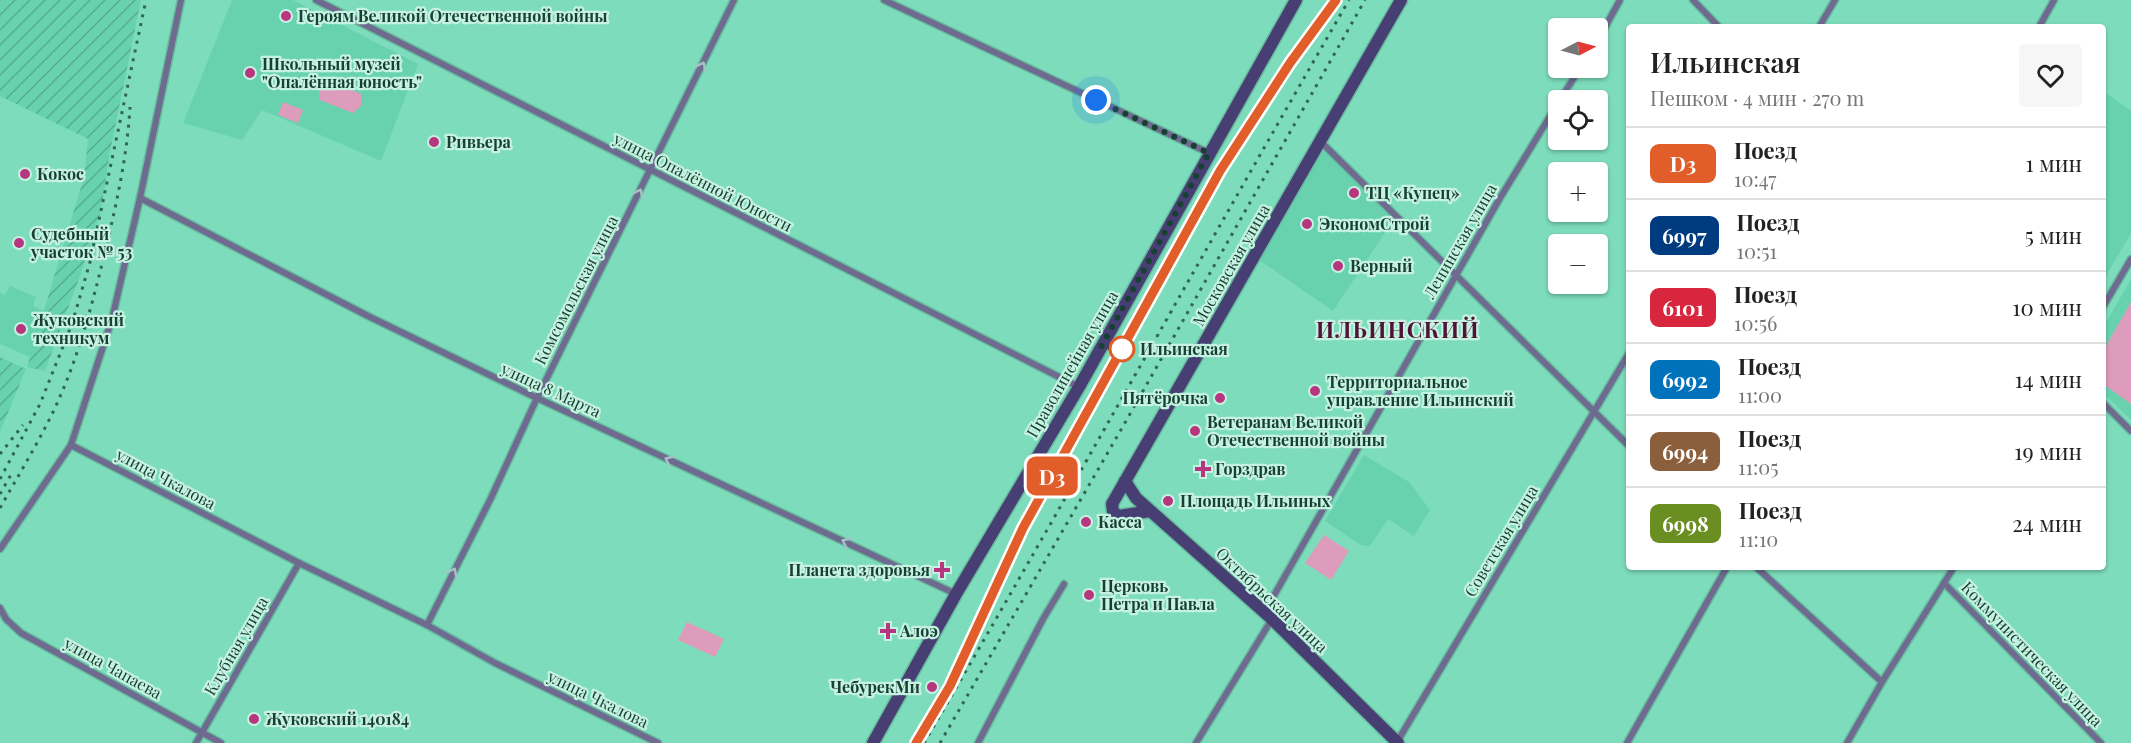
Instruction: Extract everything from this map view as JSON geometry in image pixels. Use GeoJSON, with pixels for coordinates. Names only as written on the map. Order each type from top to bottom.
{"type":"FeatureCollection","features":[{"type":"Feature","properties":{"kind":"main road","name":"Праволинейная улица"},"geometry":{"type":"LineString","coordinates":[[873,743],[956,594],[1079,387],[1296,0]]}},
{"type":"Feature","properties":{"kind":"main road","name":"Московская улица"},"geometry":{"type":"LineString","coordinates":[[1150,511],[1123,517],[1115,515],[1112,504],[1401,0]]}},
{"type":"Feature","properties":{"kind":"main road","name":"Октябрьская улица"},"geometry":{"type":"LineString","coordinates":[[1125,481],[1136,498],[1268,616],[1397,743]]}},
{"type":"Feature","properties":{"kind":"street"},"geometry":{"type":"LineString","coordinates":[[0,549],[71,444],[112,319],[181,0]]}},
{"type":"Feature","properties":{"kind":"street","name":"улица Опалённой Юности"},"geometry":{"type":"LineString","coordinates":[[316,0],[1079,387]]}},
{"type":"Feature","properties":{"kind":"street","name":"Комсомольская улица"},"geometry":{"type":"LineString","coordinates":[[427,624],[491,498],[537,398],[734,0]]}},
{"type":"Feature","properties":{"kind":"street"},"geometry":{"type":"LineString","coordinates":[[884,0],[1209,153]]}},
{"type":"Feature","properties":{"kind":"street"},"geometry":{"type":"LineString","coordinates":[[1608,22],[1620,0]]}},
{"type":"Feature","properties":{"kind":"street"},"geometry":{"type":"LineString","coordinates":[[1693,0],[1716,24]]}},
{"type":"Feature","properties":{"kind":"street"},"geometry":{"type":"LineString","coordinates":[[1821,24],[1835,0]]}},
{"type":"Feature","properties":{"kind":"street"},"geometry":{"type":"LineString","coordinates":[[2041,24],[2054,0]]}},
{"type":"Feature","properties":{"kind":"street","name":"Ленинская улица"},"geometry":{"type":"LineString","coordinates":[[1196,743],[1432,316],[1548,120]]}},
{"type":"Feature","properties":{"kind":"street"},"geometry":{"type":"LineString","coordinates":[[1320,141],[1626,443]]}},
{"type":"Feature","properties":{"kind":"street","name":"улица 8 Марта"},"geometry":{"type":"LineString","coordinates":[[140,198],[368,316],[537,398],[956,594]]}},
{"type":"Feature","properties":{"kind":"street"},"geometry":{"type":"LineString","coordinates":[[2106,302],[2131,259]]}},
{"type":"Feature","properties":{"kind":"street","name":"Советская улица"},"geometry":{"type":"LineString","coordinates":[[1397,743],[1626,358]]}},
{"type":"Feature","properties":{"kind":"street"},"geometry":{"type":"LineString","coordinates":[[2106,406],[2131,431]]}},
{"type":"Feature","properties":{"kind":"street","name":"улица Чкалова"},"geometry":{"type":"LineString","coordinates":[[71,444],[299,563],[427,624],[495,663],[658,743]]}},
{"type":"Feature","properties":{"kind":"street","name":"Клубная улица"},"geometry":{"type":"LineString","coordinates":[[196,743],[299,563]]}},
{"type":"Feature","properties":{"kind":"street"},"geometry":{"type":"LineString","coordinates":[[1627,743],[1725,570]]}},
{"type":"Feature","properties":{"kind":"street"},"geometry":{"type":"LineString","coordinates":[[1759,570],[1882,682]]}},
{"type":"Feature","properties":{"kind":"street"},"geometry":{"type":"LineString","coordinates":[[1847,743],[1952,570]]}},
{"type":"Feature","properties":{"kind":"street","name":"Коммунистическая улица"},"geometry":{"type":"LineString","coordinates":[[1944,583],[2101,743]]}},
{"type":"Feature","properties":{"kind":"street"},"geometry":{"type":"LineString","coordinates":[[978,743],[1064,584]]}},
{"type":"Feature","properties":{"kind":"street","name":"улица Чапаева"},"geometry":{"type":"LineString","coordinates":[[0,609],[6,619],[23,634],[221,743]]}},
{"type":"Feature","properties":{"kind":"shaded area"},"geometry":{"type":"Polygon","coordinates":[[[0,0],[141,0],[110,152],[101,211],[45,371],[27,367],[84,177],[88,139],[0,96],[0,0]]]}},
{"type":"Feature","properties":{"kind":"shaded area"},"geometry":{"type":"Polygon","coordinates":[[[232,0],[293,0],[418,64],[381,161],[262,110],[242,140],[183,123],[232,0]]]}},
{"type":"Feature","properties":{"kind":"shaded area"},"geometry":{"type":"Polygon","coordinates":[[[328,80],[361,94],[361,106],[353,113],[320,100],[319,88],[328,80]]]}},
{"type":"Feature","properties":{"kind":"shaded area"},"geometry":{"type":"Polygon","coordinates":[[[2106,93],[2131,111],[2131,233],[2106,276],[2106,93]]]}},
{"type":"Feature","properties":{"kind":"shaded area"},"geometry":{"type":"Polygon","coordinates":[[[283,102],[303,110],[298,123],[278,115],[283,102]]]}},
{"type":"Feature","properties":{"kind":"shaded area"},"geometry":{"type":"Polygon","coordinates":[[[1324,148],[1394,219],[1333,311],[1259,260],[1324,148]]]}},
{"type":"Feature","properties":{"kind":"shaded area"},"geometry":{"type":"Polygon","coordinates":[[[2131,279],[2131,420],[2106,396],[2106,323],[2131,279]]]}},
{"type":"Feature","properties":{"kind":"shaded area","name":"Жуковский техникум"},"geometry":{"type":"Polygon","coordinates":[[[10,286],[36,297],[33,306],[50,314],[30,357],[0,344],[0,293],[5,295],[10,286]]]}},
{"type":"Feature","properties":{"kind":"shaded area"},"geometry":{"type":"Polygon","coordinates":[[[2131,302],[2131,404],[2106,386],[2106,346],[2131,302]]]}},
{"type":"Feature","properties":{"kind":"shaded area"},"geometry":{"type":"Polygon","coordinates":[[[0,357],[26,369],[0,432],[0,357]]]}},
{"type":"Feature","properties":{"kind":"shaded area"},"geometry":{"type":"Polygon","coordinates":[[[1364,455],[1409,482],[1430,510],[1414,536],[1388,519],[1370,546],[1361,545],[1325,521],[1364,455]]]}},
{"type":"Feature","properties":{"kind":"shaded area"},"geometry":{"type":"Polygon","coordinates":[[[1324,535],[1349,551],[1331,580],[1305,563],[1324,535]]]}},
{"type":"Feature","properties":{"kind":"shaded area"},"geometry":{"type":"Polygon","coordinates":[[[687,622],[724,639],[715,657],[678,640],[687,622]]]}},
{"type":"Feature","properties":{"kind":"railway"},"geometry":{"type":"LineString","coordinates":[[0,479],[40,404],[72,324],[90,262],[146,0]]}},
{"type":"Feature","properties":{"kind":"railway"},"geometry":{"type":"LineString","coordinates":[[951,683],[1023,528],[1220,171],[1290,63],[1336,0]]}},
{"type":"Feature","properties":{"kind":"railway"},"geometry":{"type":"LineString","coordinates":[[924,743],[1349,0]]}},
{"type":"Feature","properties":{"kind":"railway"},"geometry":{"type":"LineString","coordinates":[[940,743],[1365,0]]}},
{"type":"Feature","properties":{"kind":"railway"},"geometry":{"type":"LineString","coordinates":[[0,508],[53,412],[83,335],[117,200],[124,163],[130,107]]}},
{"type":"Feature","properties":{"kind":"railway"},"geometry":{"type":"LineString","coordinates":[[0,454],[23,425]]}},
{"type":"Feature","properties":{"kind":"railway"},"geometry":{"type":"LineString","coordinates":[[0,494],[12,473]]}},
{"type":"Feature","properties":{"kind":"train","name":"D3"},"geometry":{"type":"LineString","coordinates":[[916,743],[950,686],[1023,528],[1220,171],[1290,63],[1336,0]]}},
{"type":"Feature","properties":{"kind":"place","name":"Героям Великой Отечественной войны"},"geometry":{"type":"Point","coordinates":[286,16]}},
{"type":"Feature","properties":{"kind":"place","name":"Школьный музей \"Опалённая юность\""},"geometry":{"type":"Point","coordinates":[250,73]}},
{"type":"Feature","properties":{"kind":"place","name":"Ривьера"},"geometry":{"type":"Point","coordinates":[434,142]}},
{"type":"Feature","properties":{"kind":"place","name":"Кокос"},"geometry":{"type":"Point","coordinates":[25,174]}},
{"type":"Feature","properties":{"kind":"place","name":"ТЦ «Купец»"},"geometry":{"type":"Point","coordinates":[1354,193]}},
{"type":"Feature","properties":{"kind":"place","name":"ЭкономСтрой"},"geometry":{"type":"Point","coordinates":[1307,224]}},
{"type":"Feature","properties":{"kind":"place","name":"Судебный участок № 53"},"geometry":{"type":"Point","coordinates":[19,243]}},
{"type":"Feature","properties":{"kind":"place","name":"Верный"},"geometry":{"type":"Point","coordinates":[1338,266]}},
{"type":"Feature","properties":{"kind":"place","name":"Жуковский техникум"},"geometry":{"type":"Point","coordinates":[21,329]}},
{"type":"Feature","properties":{"kind":"place","name":"Ильинская"},"geometry":{"type":"Point","coordinates":[1122,349]}},
{"type":"Feature","properties":{"kind":"place","name":"Территориальное управление Ильинский"},"geometry":{"type":"Point","coordinates":[1315,391]}},
{"type":"Feature","properties":{"kind":"place","name":"Пятёрочка"},"geometry":{"type":"Point","coordinates":[1220,398]}},
{"type":"Feature","properties":{"kind":"place","name":"Ветеранам Великой Отечественной войны"},"geometry":{"type":"Point","coordinates":[1195,431]}},
{"type":"Feature","properties":{"kind":"place","name":"Горздрав"},"geometry":{"type":"Point","coordinates":[1203,469]}},
{"type":"Feature","properties":{"kind":"place","name":"Площадь Ильиных"},"geometry":{"type":"Point","coordinates":[1168,501]}},
{"type":"Feature","properties":{"kind":"place","name":"Касса"},"geometry":{"type":"Point","coordinates":[1086,522]}},
{"type":"Feature","properties":{"kind":"place","name":"Планета здоровья"},"geometry":{"type":"Point","coordinates":[942,570]}},
{"type":"Feature","properties":{"kind":"place","name":"Церковь Петра и Павла"},"geometry":{"type":"Point","coordinates":[1089,595]}},
{"type":"Feature","properties":{"kind":"place","name":"Алоэ"},"geometry":{"type":"Point","coordinates":[888,631]}},
{"type":"Feature","properties":{"kind":"place","name":"ЧебурекМи"},"geometry":{"type":"Point","coordinates":[932,687]}},
{"type":"Feature","properties":{"kind":"place","name":"Жуковский 140184"},"geometry":{"type":"Point","coordinates":[254,719]}},
{"type":"Feature","properties":{"kind":"district","name":"ИЛЬИНСКИЙ"},"geometry":{"type":"Point","coordinates":[1398,330]}},
{"type":"Feature","properties":{"kind":"route"},"geometry":{"type":"LineString","coordinates":[[1096,100],[1209,153],[1101,347],[1122,349]]}}]}
